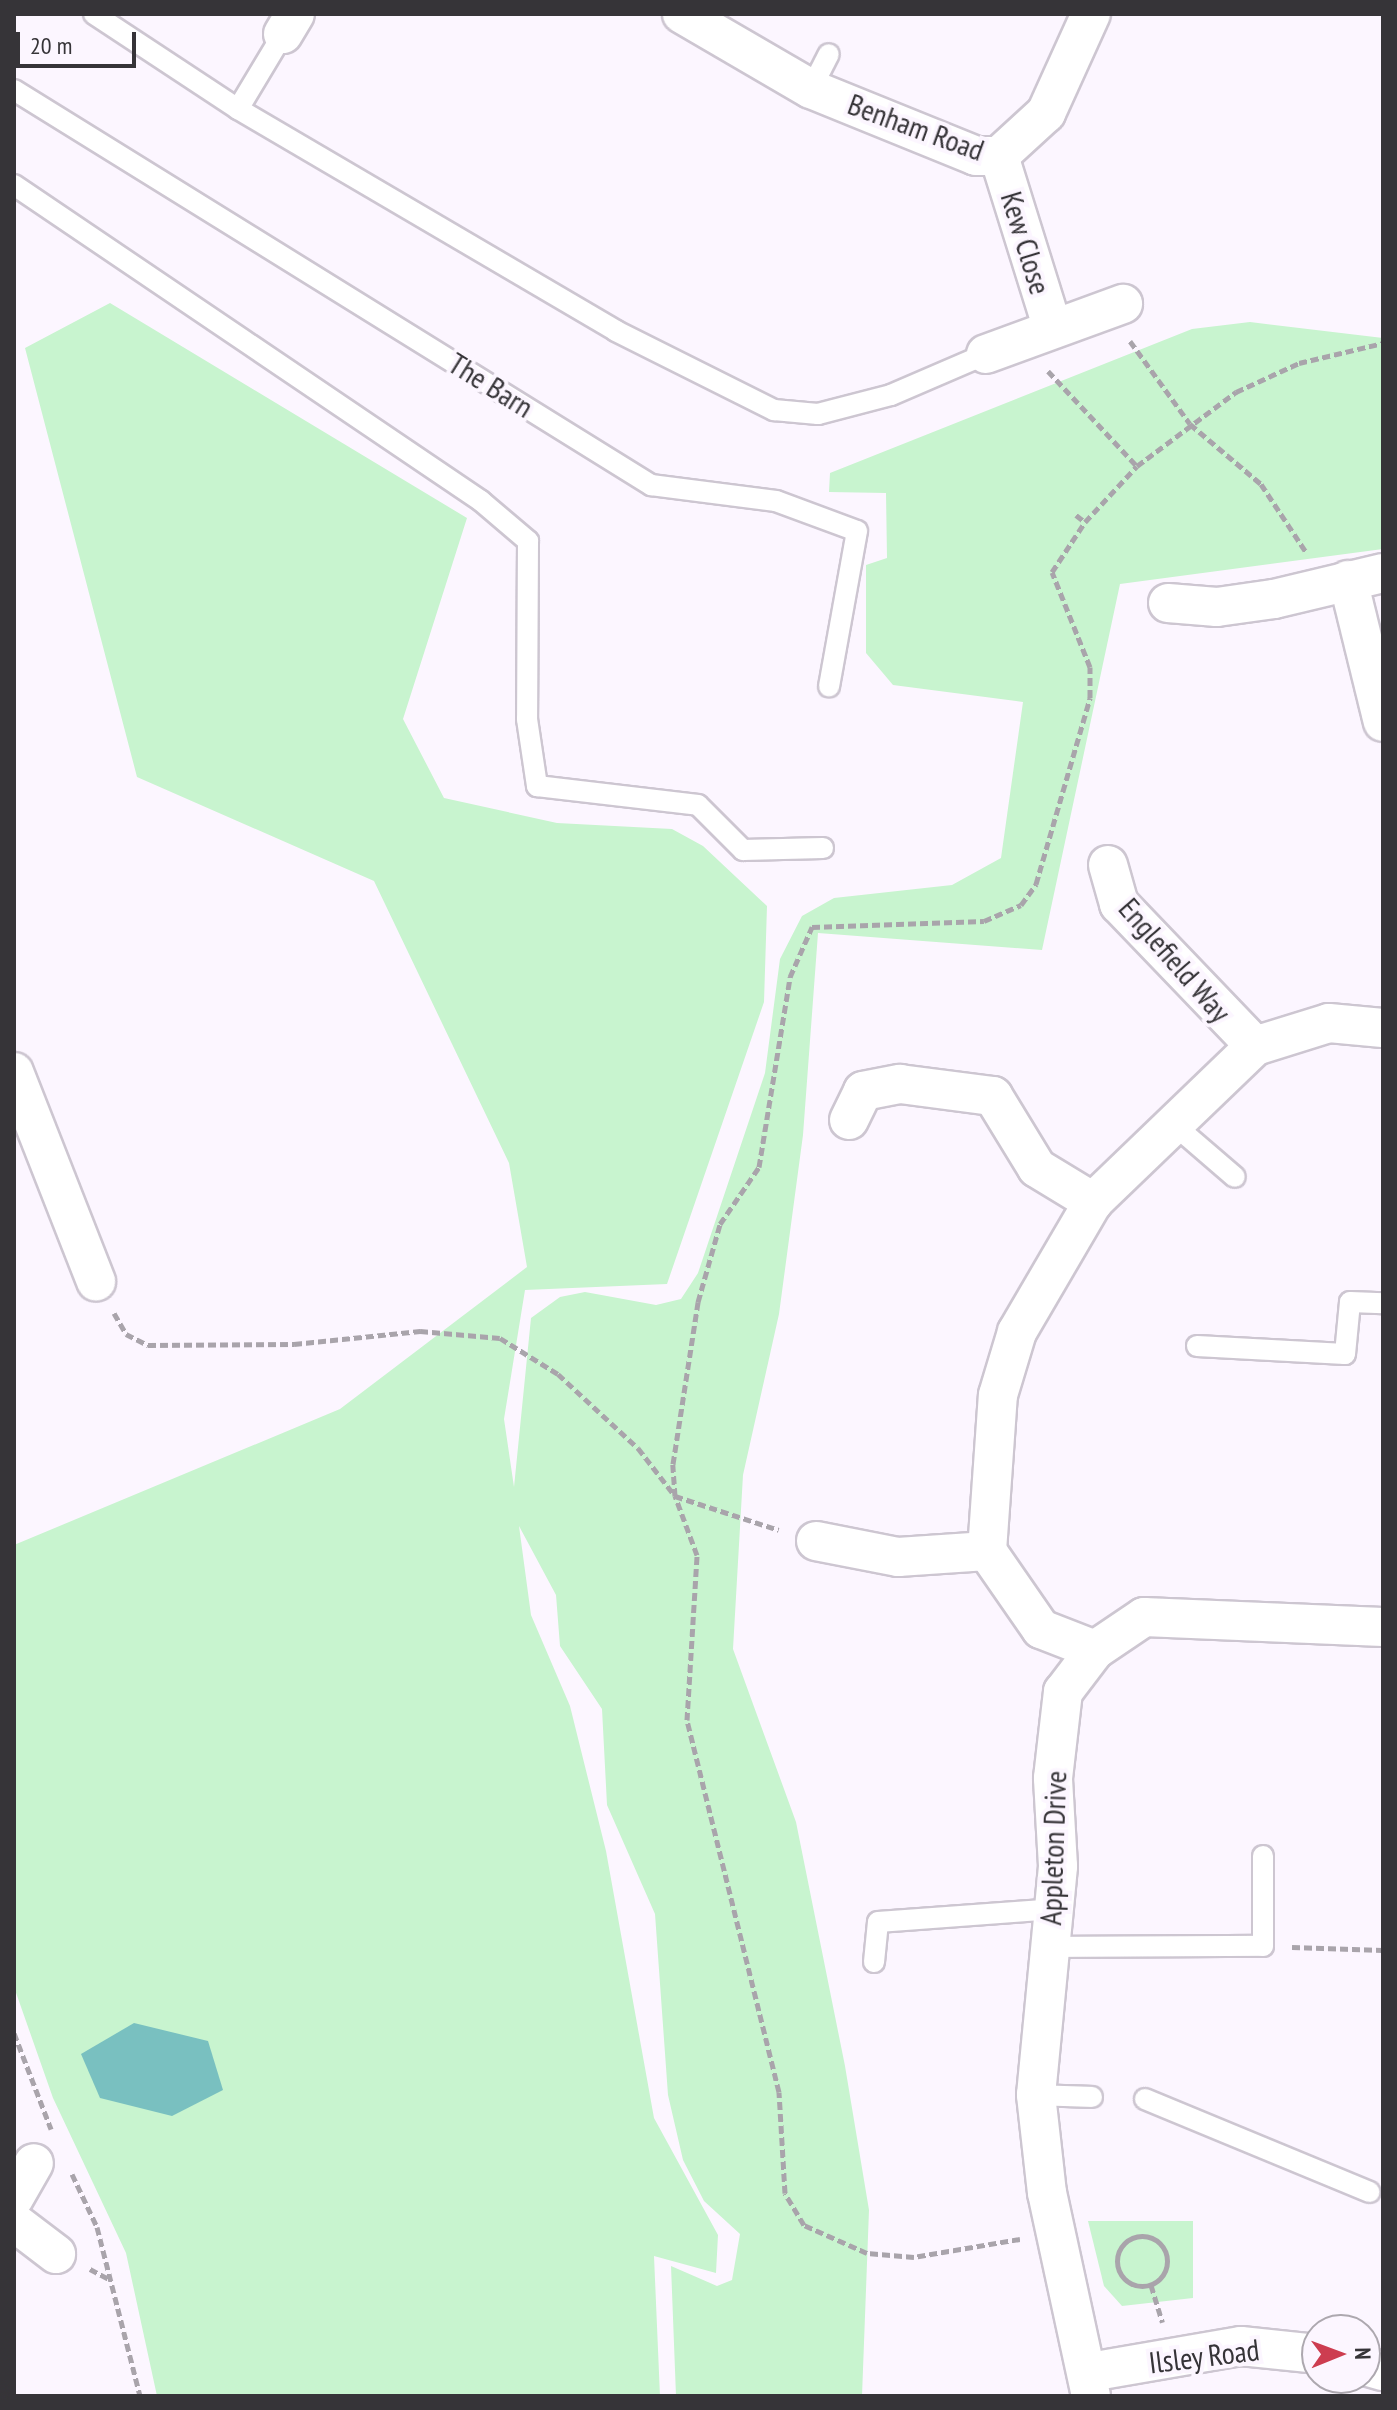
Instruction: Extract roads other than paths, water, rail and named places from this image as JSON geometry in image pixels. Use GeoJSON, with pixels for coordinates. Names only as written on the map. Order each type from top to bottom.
{"type":"FeatureCollection","features":[{"type":"Feature","properties":{"kind":"street","name":"Benham Road"},"geometry":{"type":"LineString","coordinates":[[682,14],[811,89],[976,156],[999,156],[1053,102],[1091,14]]}},
{"type":"Feature","properties":{"kind":"street","name":"Kew Close"},"geometry":{"type":"LineString","coordinates":[[999,156],[1053,329]]}},
{"type":"Feature","properties":{"kind":"street","name":"Kew Close"},"geometry":{"type":"LineString","coordinates":[[1002,348],[1116,308]]}},
{"type":"Feature","properties":{"kind":"street"},"geometry":{"type":"LineString","coordinates":[[1168,603],[1217,607],[1351,579],[1383,722]]}},
{"type":"Feature","properties":{"kind":"street","name":"Englefield Way"},"geometry":{"type":"LineString","coordinates":[[1108,865],[1119,904],[1255,1046]]}},
{"type":"Feature","properties":{"kind":"street","name":"Englefield Way"},"geometry":{"type":"LineString","coordinates":[[987,1551],[998,1395],[1013,1345],[1093,1202],[1171,1122],[1255,1046],[1329,1023],[1383,1028]]}},
{"type":"Feature","properties":{"kind":"street"},"geometry":{"type":"LineString","coordinates":[[14,1072],[96,1281]]}},
{"type":"Feature","properties":{"kind":"street"},"geometry":{"type":"LineString","coordinates":[[849,1120],[863,1091],[900,1084],[993,1096],[1037,1168],[1093,1202]]}},
{"type":"Feature","properties":{"kind":"street"},"geometry":{"type":"LineString","coordinates":[[816,1541],[898,1557],[987,1551],[1041,1629],[1095,1650]]}},
{"type":"Feature","properties":{"kind":"street","name":"Appleton Drive"},"geometry":{"type":"LineString","coordinates":[[1091,2384],[1055,2229],[1036,2095],[1054,1909],[1053,1778],[1063,1692],[1095,1650],[1144,1617],[1383,1627]]}},
{"type":"Feature","properties":{"kind":"street"},"geometry":{"type":"LineString","coordinates":[[14,2198],[51,2154]]}},
{"type":"Feature","properties":{"kind":"street"},"geometry":{"type":"LineString","coordinates":[[14,2222],[56,2254]]}},
{"type":"Feature","properties":{"kind":"street","name":"Ilsley Road"},"geometry":{"type":"LineString","coordinates":[[1091,2384],[1241,2346],[1301,2352]]}},
{"type":"Feature","properties":{"kind":"lane"},"geometry":{"type":"LineString","coordinates":[[94,14],[238,109],[616,331],[774,410],[818,414],[891,395],[1002,348]]}},
{"type":"Feature","properties":{"kind":"lane"},"geometry":{"type":"LineString","coordinates":[[238,109],[289,24]]}},
{"type":"Feature","properties":{"kind":"lane"},"geometry":{"type":"LineString","coordinates":[[811,89],[829,54]]}},
{"type":"Feature","properties":{"kind":"lane","name":"The Barn"},"geometry":{"type":"LineString","coordinates":[[14,90],[651,485],[776,501],[857,531],[829,687]]}},
{"type":"Feature","properties":{"kind":"lane"},"geometry":{"type":"LineString","coordinates":[[14,185],[528,541],[527,719],[537,786],[698,805],[743,850],[823,848]]}},
{"type":"Feature","properties":{"kind":"lane"},"geometry":{"type":"LineString","coordinates":[[1171,1122],[1235,1177]]}},
{"type":"Feature","properties":{"kind":"lane"},"geometry":{"type":"LineString","coordinates":[[1197,1346],[1345,1354],[1350,1302],[1383,1303]]}},
{"type":"Feature","properties":{"kind":"lane"},"geometry":{"type":"LineString","coordinates":[[1050,1947],[1263,1946],[1263,1856]]}},
{"type":"Feature","properties":{"kind":"lane"},"geometry":{"type":"LineString","coordinates":[[874,1962],[878,1922],[1054,1909]]}},
{"type":"Feature","properties":{"kind":"lane"},"geometry":{"type":"LineString","coordinates":[[1036,2095],[1092,2097]]}},
{"type":"Feature","properties":{"kind":"lane"},"geometry":{"type":"LineString","coordinates":[[1145,2099],[1370,2192]]}},
{"type":"Feature","properties":{"kind":"water"},"geometry":{"type":"Polygon","coordinates":[[[134,2023],[208,2041],[223,2090],[172,2116],[100,2098],[81,2054],[134,2023]]]}}]}
